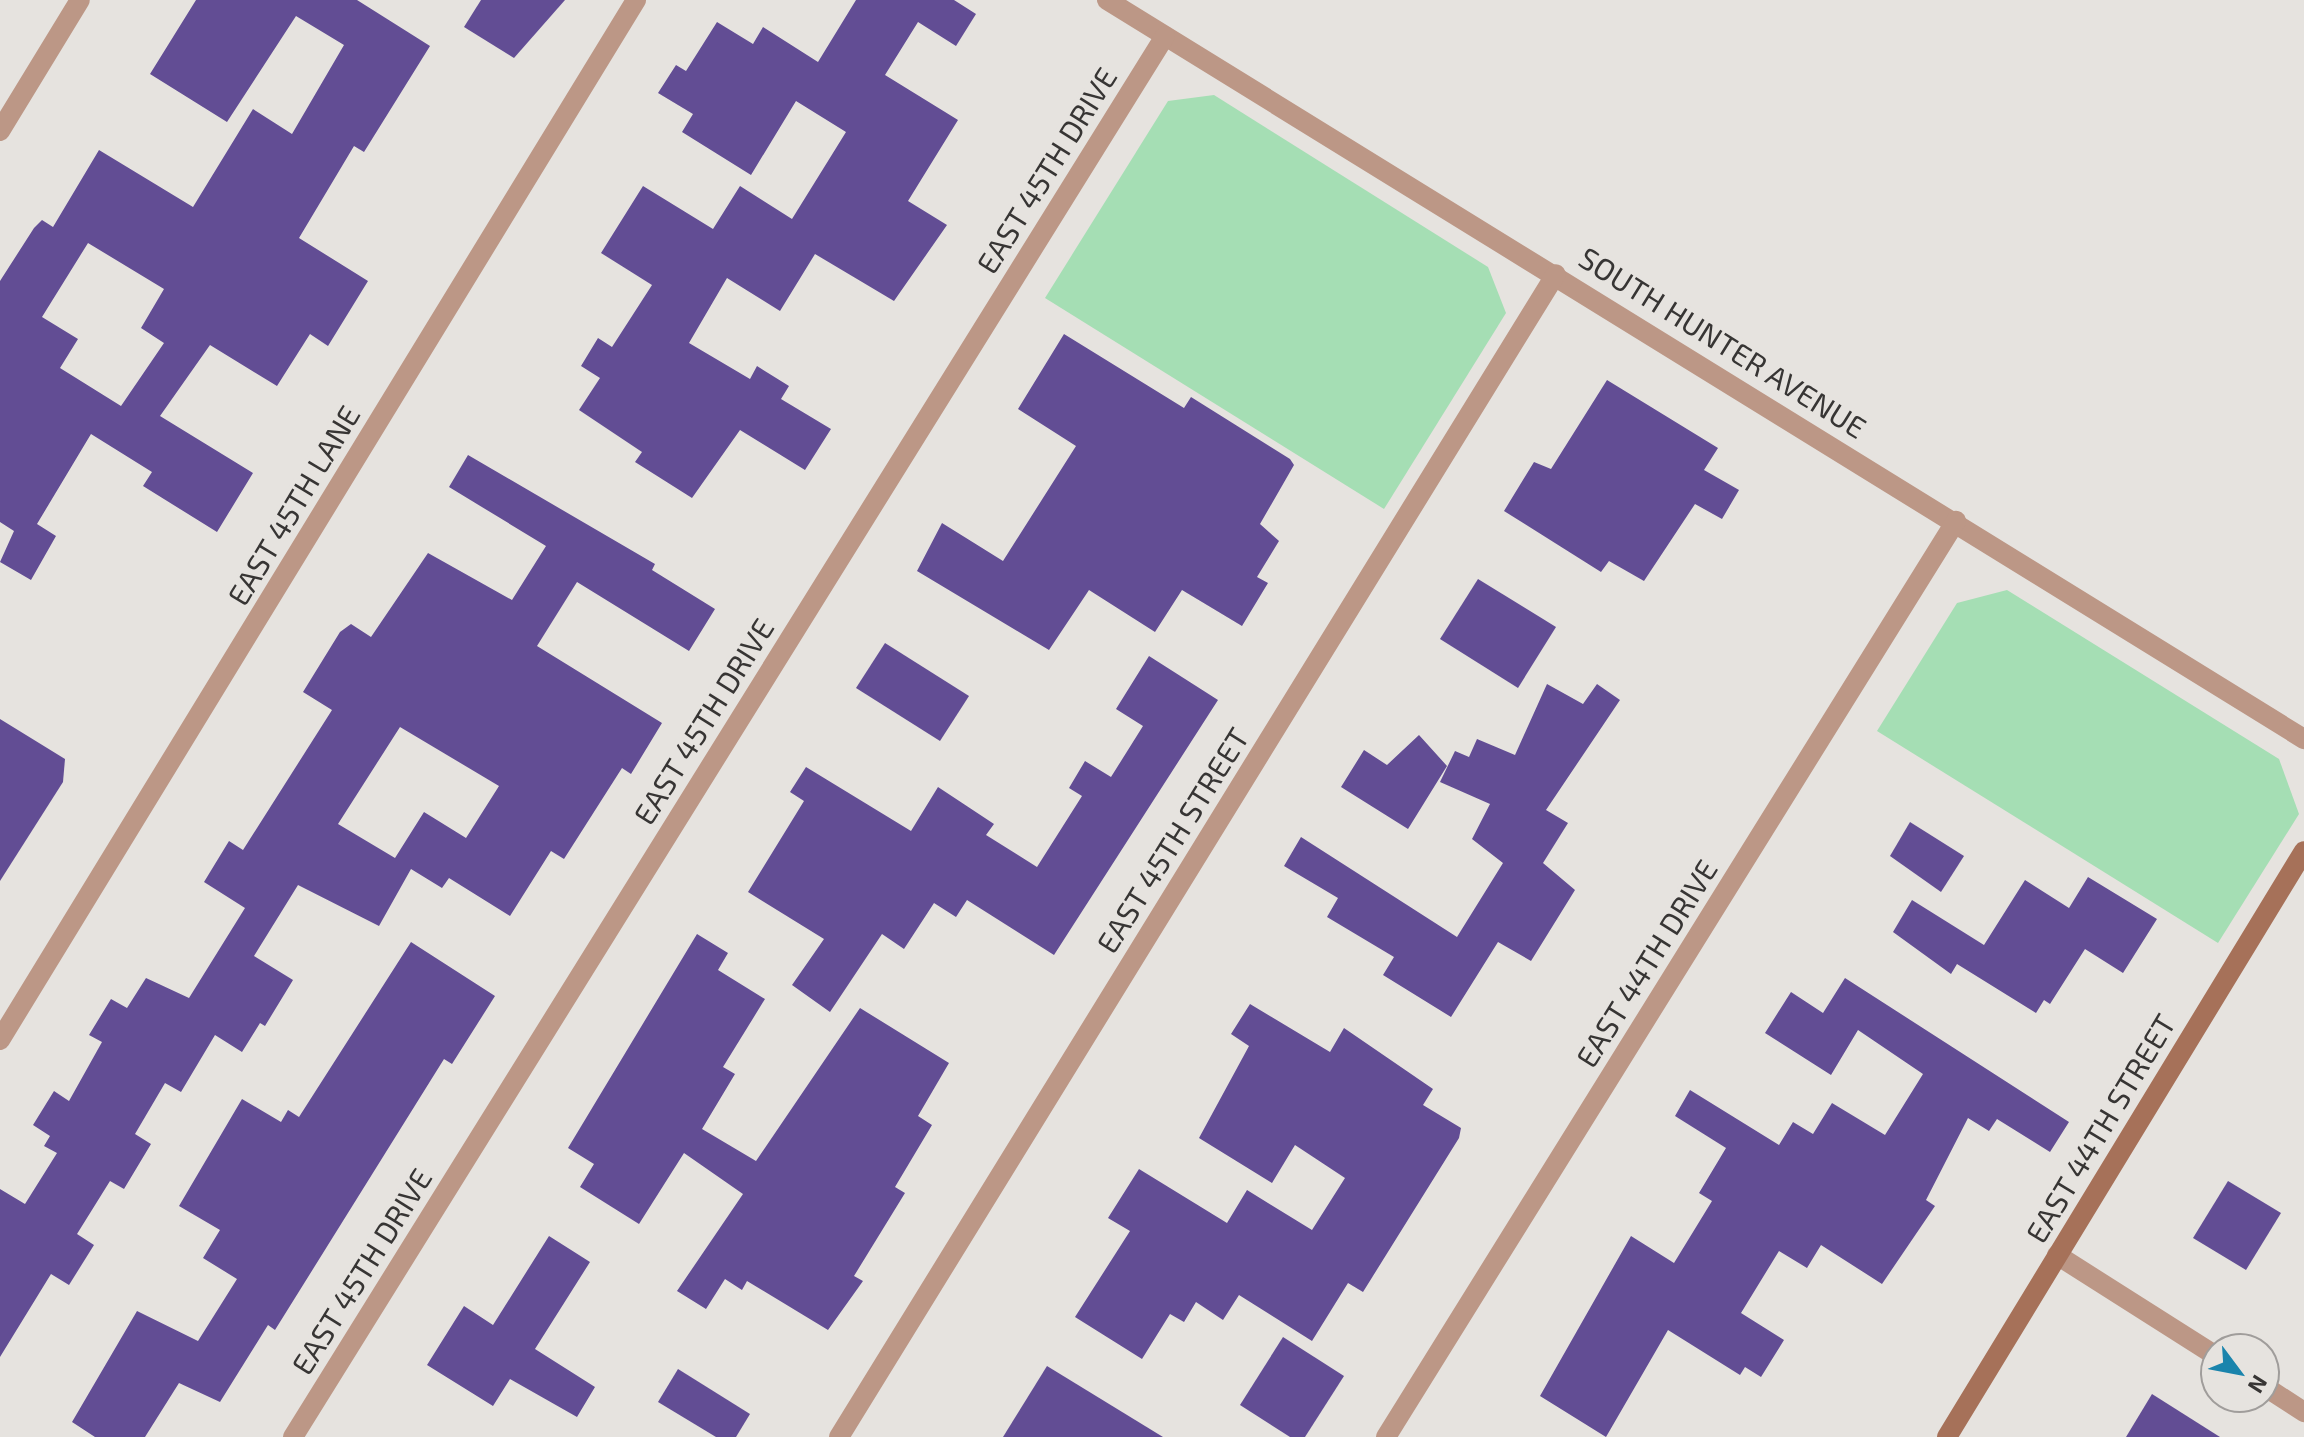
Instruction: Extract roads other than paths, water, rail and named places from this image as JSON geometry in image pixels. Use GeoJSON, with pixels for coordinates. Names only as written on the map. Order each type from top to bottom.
{"type":"FeatureCollection","features":[{"type":"Feature","properties":{"kind":"street"},"geometry":{"type":"LineString","coordinates":[[0,131],[80,0]]}},
{"type":"Feature","properties":{"kind":"street","name":"EAST 45TH LANE"},"geometry":{"type":"LineString","coordinates":[[0,1040],[636,0]]}},
{"type":"Feature","properties":{"kind":"street","name":"SOUTH HUNTER AVENUE"},"geometry":{"type":"LineString","coordinates":[[1107,0],[1556,274],[2304,739]]}},
{"type":"Feature","properties":{"kind":"street","name":"EAST 45TH DRIVE"},"geometry":{"type":"LineString","coordinates":[[293,1437],[1165,36]]}},
{"type":"Feature","properties":{"kind":"street","name":"EAST 45TH STREET"},"geometry":{"type":"LineString","coordinates":[[839,1437],[1556,274]]}},
{"type":"Feature","properties":{"kind":"street","name":"EAST 44TH DRIVE"},"geometry":{"type":"LineString","coordinates":[[1386,1437],[1956,521]]}},
{"type":"Feature","properties":{"kind":"street","name":"EAST 44TH STREET"},"geometry":{"type":"LineString","coordinates":[[1947,1437],[2304,851]]}},
{"type":"Feature","properties":{"kind":"street"},"geometry":{"type":"LineString","coordinates":[[2057,1255],[2200,1346]]}},
{"type":"Feature","properties":{"kind":"street"},"geometry":{"type":"LineString","coordinates":[[2280,1396],[2304,1412]]}}]}
